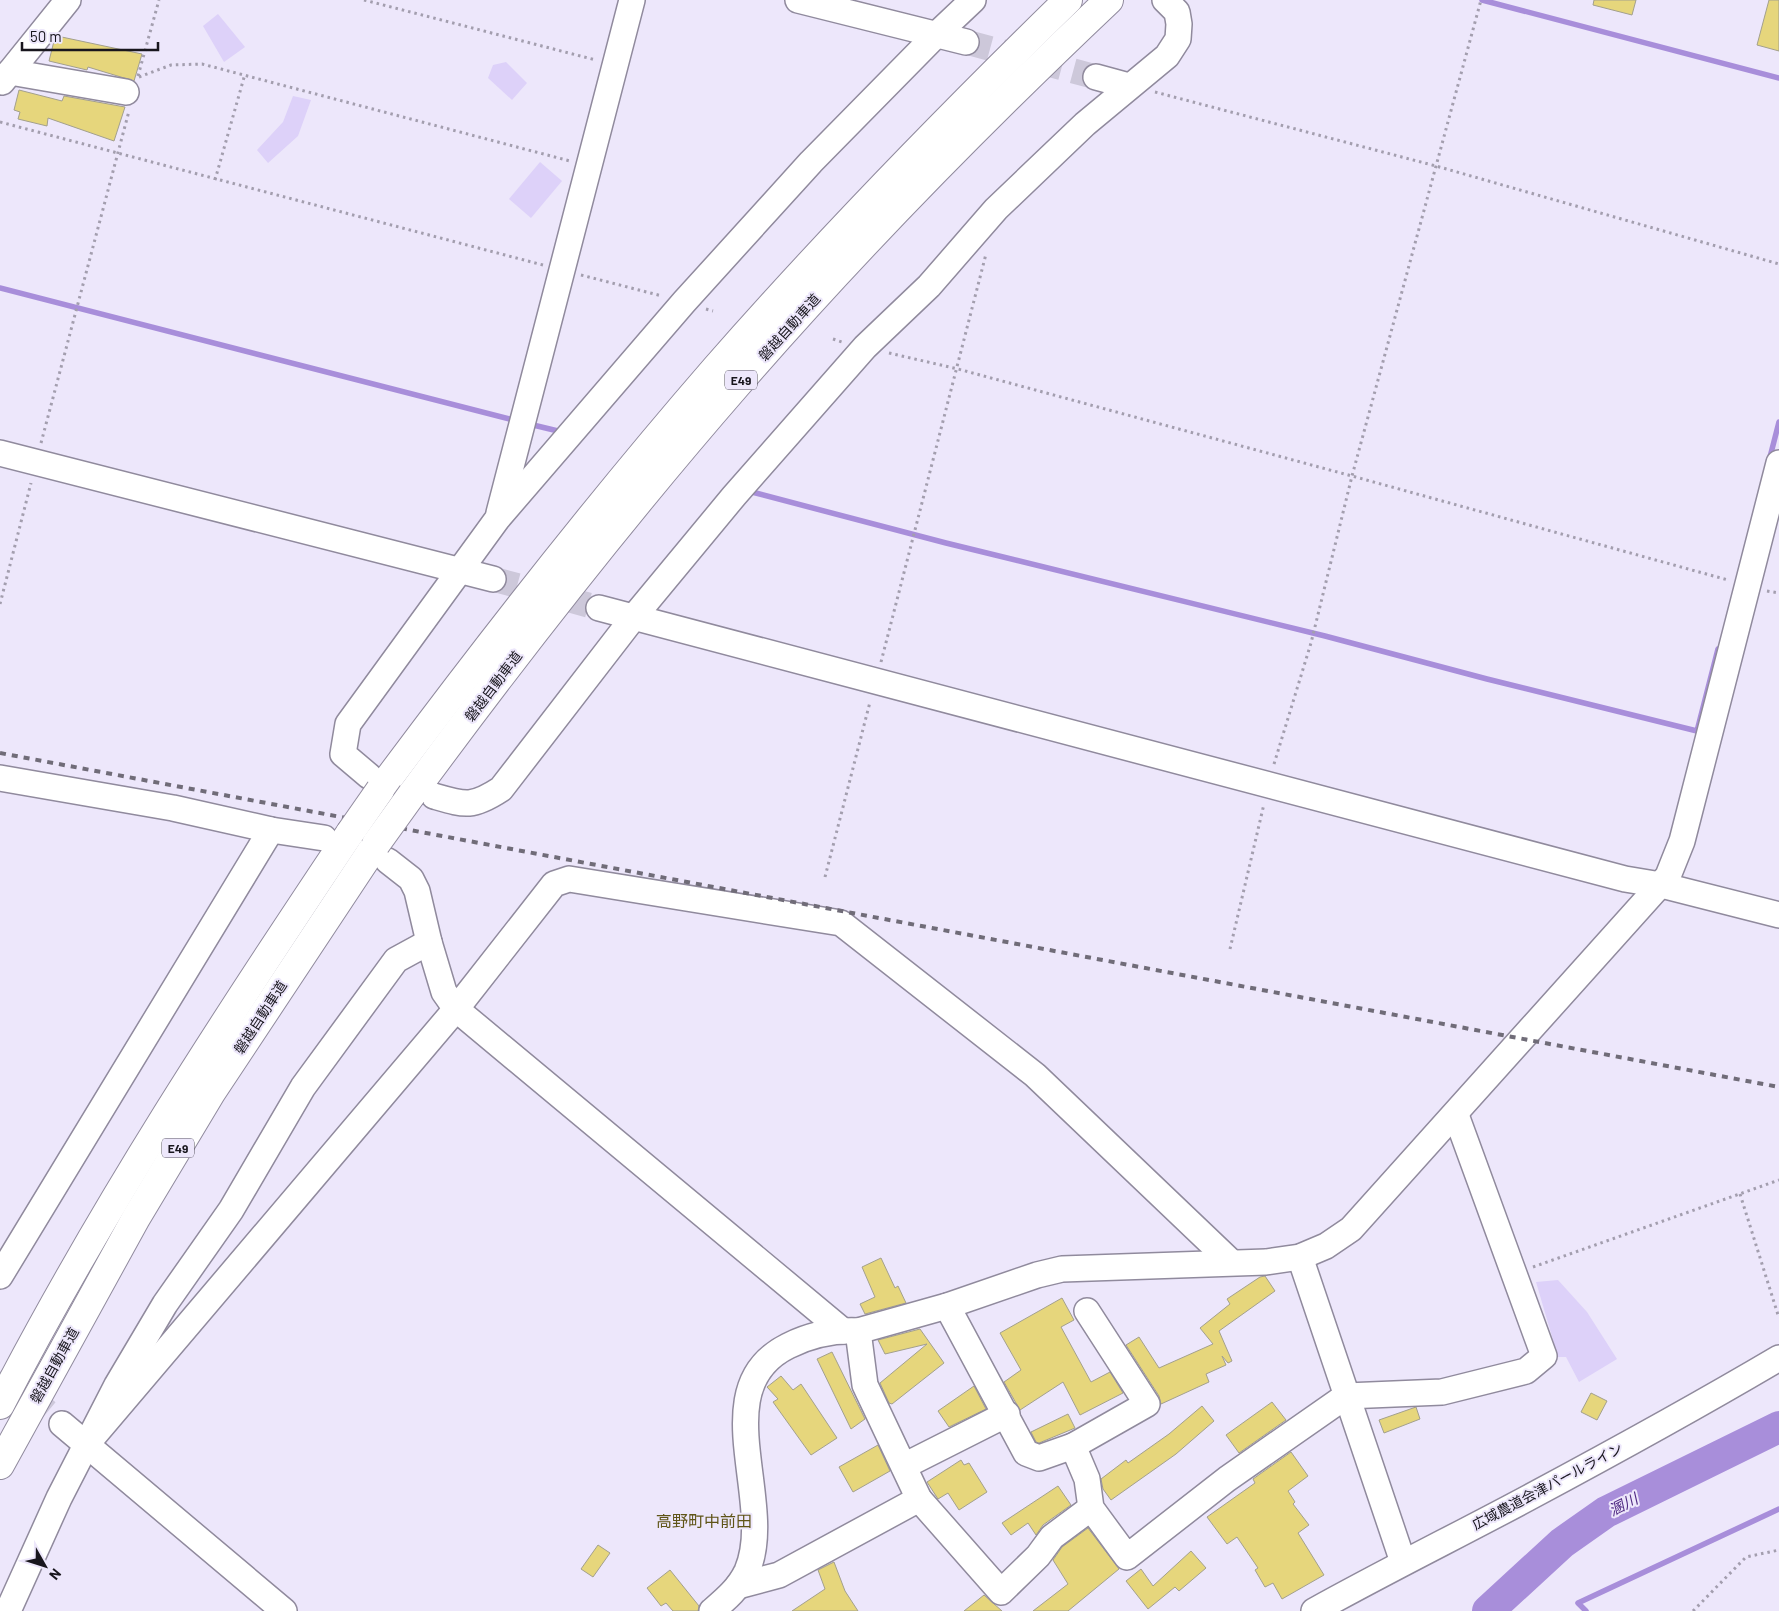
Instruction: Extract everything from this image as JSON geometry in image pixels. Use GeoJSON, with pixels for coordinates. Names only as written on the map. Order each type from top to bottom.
{"type":"FeatureCollection","features":[{"type":"Feature","properties":{"kind":"highway","name":"磐越自動車道"},"geometry":{"type":"LineString","coordinates":[[0,1404],[112,1204],[189,1077],[350,833],[375,783],[715,370],[800,273],[903,164],[1068,0]]}},
{"type":"Feature","properties":{"kind":"highway","name":"磐越自動車道"},"geometry":{"type":"LineString","coordinates":[[0,1465],[136,1218],[206,1101],[274,995],[423,795],[489,690],[571,585],[736,385],[925,180],[1014,90],[1109,0]]}},
{"type":"Feature","properties":{"kind":"street"},"geometry":{"type":"LineString","coordinates":[[498,518],[632,0]]}},
{"type":"Feature","properties":{"kind":"street"},"geometry":{"type":"LineString","coordinates":[[798,0],[966,42]]}},
{"type":"Feature","properties":{"kind":"street"},"geometry":{"type":"LineString","coordinates":[[375,783],[343,754],[348,724],[498,518],[684,302],[811,162],[973,0]]}},
{"type":"Feature","properties":{"kind":"street"},"geometry":{"type":"LineString","coordinates":[[423,795],[464,805],[484,800],[501,789],[633,618],[739,490],[866,348],[929,286],[996,210],[1085,124],[1129,86],[1149,73],[1167,56],[1178,38],[1179,24],[1177,12],[1169,1],[1165,0]]}},
{"type":"Feature","properties":{"kind":"street"},"geometry":{"type":"LineString","coordinates":[[5,78],[62,2]]}},
{"type":"Feature","properties":{"kind":"street"},"geometry":{"type":"LineString","coordinates":[[1096,77],[1129,86]]}},
{"type":"Feature","properties":{"kind":"street"},"geometry":{"type":"LineString","coordinates":[[5,78],[132,85]]}},
{"type":"Feature","properties":{"kind":"street"},"geometry":{"type":"LineString","coordinates":[[0,453],[493,579]]}},
{"type":"Feature","properties":{"kind":"street"},"geometry":{"type":"LineString","coordinates":[[712,1611],[738,1586],[747,1570],[755,1536],[755,1516],[745,1417],[750,1387],[757,1373],[778,1351],[817,1335],[851,1331],[947,1306],[1037,1274],[1062,1269],[1266,1262],[1300,1257],[1326,1246],[1351,1229],[1456,1115],[1661,885],[1673,866],[1682,841],[1779,463]]}},
{"type":"Feature","properties":{"kind":"street"},"geometry":{"type":"LineString","coordinates":[[599,608],[1625,879],[1661,885],[1779,915]]}},
{"type":"Feature","properties":{"kind":"street"},"geometry":{"type":"LineString","coordinates":[[0,778],[173,808],[270,830],[324,838]]}},
{"type":"Feature","properties":{"kind":"street"},"geometry":{"type":"LineString","coordinates":[[0,1276],[270,830]]}},
{"type":"Feature","properties":{"kind":"street"},"geometry":{"type":"LineString","coordinates":[[382,852],[411,879],[444,992],[456,1009],[851,1331],[865,1385],[919,1500],[1001,1592],[1038,1556],[1052,1537],[1090,1508]]}},
{"type":"Feature","properties":{"kind":"street"},"geometry":{"type":"LineString","coordinates":[[86,1444],[456,1009],[554,884],[570,879],[841,923],[1035,1075],[1231,1262]]}},
{"type":"Feature","properties":{"kind":"street"},"geometry":{"type":"LineString","coordinates":[[8,1611],[59,1498],[86,1444],[117,1385],[166,1304],[231,1210],[303,1087],[396,960],[429,942]]}},
{"type":"Feature","properties":{"kind":"street"},"geometry":{"type":"LineString","coordinates":[[1073,1446],[1087,1479],[1090,1508],[1127,1557],[1227,1478],[1346,1396],[1442,1392],[1526,1371],[1544,1356],[1456,1115]]}},
{"type":"Feature","properties":{"kind":"street"},"geometry":{"type":"LineString","coordinates":[[1300,1257],[1402,1562]]}},
{"type":"Feature","properties":{"kind":"street"},"geometry":{"type":"LineString","coordinates":[[947,1306],[1007,1414],[1026,1453],[1039,1458],[1073,1446],[1147,1404],[1088,1311]]}},
{"type":"Feature","properties":{"kind":"street","name":"広域農道会津パールライン"},"geometry":{"type":"LineString","coordinates":[[1314,1611],[1402,1562],[1526,1499],[1684,1414],[1779,1358]]}},
{"type":"Feature","properties":{"kind":"street"},"geometry":{"type":"LineString","coordinates":[[904,1466],[1007,1414]]}},
{"type":"Feature","properties":{"kind":"street"},"geometry":{"type":"LineString","coordinates":[[62,1424],[284,1611]]}},
{"type":"Feature","properties":{"kind":"street"},"geometry":{"type":"LineString","coordinates":[[738,1586],[779,1575],[919,1500]]}},
{"type":"Feature","properties":{"kind":"path"},"geometry":{"type":"LineString","coordinates":[[364,0],[614,65]]}},
{"type":"Feature","properties":{"kind":"path"},"geometry":{"type":"LineString","coordinates":[[1311,644],[1352,476],[1481,0]]}},
{"type":"Feature","properties":{"kind":"path"},"geometry":{"type":"LineString","coordinates":[[132,85],[172,65],[202,64],[588,166]]}},
{"type":"Feature","properties":{"kind":"path"},"geometry":{"type":"LineString","coordinates":[[215,180],[245,74]]}},
{"type":"Feature","properties":{"kind":"path"},"geometry":{"type":"LineString","coordinates":[[1129,86],[1436,166],[1779,264]]}},
{"type":"Feature","properties":{"kind":"path"},"geometry":{"type":"LineString","coordinates":[[0,122],[215,180],[561,269],[713,311]]}},
{"type":"Feature","properties":{"kind":"path"},"geometry":{"type":"LineString","coordinates":[[0,604],[117,154]]}},
{"type":"Feature","properties":{"kind":"path"},"geometry":{"type":"LineString","coordinates":[[825,878],[958,369],[987,247]]}},
{"type":"Feature","properties":{"kind":"path"},"geometry":{"type":"LineString","coordinates":[[866,348],[958,369],[1722,579]]}},
{"type":"Feature","properties":{"kind":"path"},"geometry":{"type":"LineString","coordinates":[[1513,1274],[1779,1180]]}},
{"type":"Feature","properties":{"kind":"path"},"geometry":{"type":"LineString","coordinates":[[1740,1194],[1779,1318]]}},
{"type":"Feature","properties":{"kind":"path"},"geometry":{"type":"LineString","coordinates":[[1693,1611],[1746,1557],[1779,1550]]}},
{"type":"Feature","properties":{"kind":"shaded area"},"geometry":{"type":"Polygon","coordinates":[[[218,14],[245,47],[224,62],[203,26],[218,14]]]}},
{"type":"Feature","properties":{"kind":"shaded area"},"geometry":{"type":"Polygon","coordinates":[[[506,62],[527,83],[512,100],[488,78],[493,65],[506,62]]]}},
{"type":"Feature","properties":{"kind":"shaded area"},"geometry":{"type":"Polygon","coordinates":[[[293,96],[311,100],[298,136],[268,163],[257,150],[283,122],[293,96]]]}},
{"type":"Feature","properties":{"kind":"shaded area"},"geometry":{"type":"Polygon","coordinates":[[[540,162],[562,181],[531,218],[509,199],[540,162]]]}},
{"type":"Feature","properties":{"kind":"shaded area"},"geometry":{"type":"Polygon","coordinates":[[[1558,1280],[1587,1312],[1617,1359],[1579,1382],[1566,1357],[1558,1357],[1536,1282],[1558,1280]]]}},
{"type":"Feature","properties":{"kind":"building"},"geometry":{"type":"Polygon","coordinates":[[[1594,0],[1636,0],[1632,15],[1593,5],[1594,0]]]}},
{"type":"Feature","properties":{"kind":"building"},"geometry":{"type":"Polygon","coordinates":[[[1769,0],[1779,0],[1779,51],[1757,45],[1769,0]]]}},
{"type":"Feature","properties":{"kind":"building"},"geometry":{"type":"Polygon","coordinates":[[[57,36],[142,54],[134,81],[88,67],[87,70],[49,61],[57,36]]]}},
{"type":"Feature","properties":{"kind":"building"},"geometry":{"type":"Polygon","coordinates":[[[19,90],[62,101],[64,96],[125,107],[114,141],[48,118],[47,126],[18,119],[20,112],[14,110],[19,90]]]}},
{"type":"Feature","properties":{"kind":"building"},"geometry":{"type":"Polygon","coordinates":[[[881,1258],[895,1288],[898,1286],[906,1303],[865,1314],[860,1304],[875,1297],[862,1267],[881,1258]]]}},
{"type":"Feature","properties":{"kind":"building"},"geometry":{"type":"Polygon","coordinates":[[[1265,1276],[1275,1291],[1219,1331],[1232,1361],[1228,1363],[1222,1356],[1226,1365],[1206,1374],[1209,1382],[1161,1404],[1159,1396],[1126,1345],[1139,1337],[1159,1368],[1213,1344],[1200,1328],[1230,1304],[1227,1299],[1260,1277],[1265,1276]]]}},
{"type":"Feature","properties":{"kind":"building"},"geometry":{"type":"Polygon","coordinates":[[[1062,1298],[1074,1320],[1061,1327],[1091,1382],[1110,1372],[1123,1393],[1080,1415],[1063,1382],[1020,1410],[1004,1382],[1021,1370],[1000,1333],[1062,1298]]]}},
{"type":"Feature","properties":{"kind":"building"},"geometry":{"type":"Polygon","coordinates":[[[920,1329],[944,1363],[892,1404],[889,1403],[880,1383],[927,1344],[885,1354],[878,1340],[920,1329]]]}},
{"type":"Feature","properties":{"kind":"building"},"geometry":{"type":"Polygon","coordinates":[[[832,1352],[865,1419],[851,1429],[817,1359],[832,1352]]]}},
{"type":"Feature","properties":{"kind":"building"},"geometry":{"type":"Polygon","coordinates":[[[781,1376],[793,1390],[801,1384],[837,1438],[811,1455],[773,1402],[778,1399],[767,1387],[781,1376]]]}},
{"type":"Feature","properties":{"kind":"building"},"geometry":{"type":"Polygon","coordinates":[[[974,1386],[986,1409],[949,1427],[938,1411],[974,1386]]]}},
{"type":"Feature","properties":{"kind":"building"},"geometry":{"type":"Polygon","coordinates":[[[1591,1393],[1607,1401],[1597,1420],[1581,1412],[1591,1393]]]}},
{"type":"Feature","properties":{"kind":"building"},"geometry":{"type":"Polygon","coordinates":[[[1272,1402],[1286,1420],[1239,1453],[1226,1435],[1272,1402]]]}},
{"type":"Feature","properties":{"kind":"building"},"geometry":{"type":"Polygon","coordinates":[[[1202,1406],[1214,1421],[1176,1454],[1111,1500],[1103,1489],[1101,1479],[1126,1460],[1128,1463],[1169,1434],[1202,1406]]]}},
{"type":"Feature","properties":{"kind":"building"},"geometry":{"type":"Polygon","coordinates":[[[1416,1407],[1420,1419],[1384,1433],[1379,1420],[1416,1407]]]}},
{"type":"Feature","properties":{"kind":"building"},"geometry":{"type":"Polygon","coordinates":[[[1068,1414],[1075,1428],[1039,1443],[1036,1442],[1031,1432],[1068,1414]]]}},
{"type":"Feature","properties":{"kind":"building"},"geometry":{"type":"Polygon","coordinates":[[[878,1445],[890,1471],[853,1492],[839,1467],[878,1445]]]}},
{"type":"Feature","properties":{"kind":"building"},"geometry":{"type":"Polygon","coordinates":[[[1291,1452],[1308,1476],[1288,1491],[1295,1502],[1293,1504],[1309,1525],[1298,1533],[1324,1575],[1282,1599],[1273,1583],[1265,1587],[1255,1570],[1258,1568],[1237,1537],[1227,1544],[1207,1517],[1255,1483],[1253,1479],[1291,1452]]]}},
{"type":"Feature","properties":{"kind":"building"},"geometry":{"type":"Polygon","coordinates":[[[961,1460],[964,1465],[969,1463],[987,1492],[959,1510],[948,1493],[938,1499],[927,1482],[961,1460]]]}},
{"type":"Feature","properties":{"kind":"building"},"geometry":{"type":"Polygon","coordinates":[[[1058,1486],[1071,1505],[1043,1525],[1036,1535],[1028,1523],[1011,1535],[1002,1523],[1058,1486]]]}},
{"type":"Feature","properties":{"kind":"building"},"geometry":{"type":"Polygon","coordinates":[[[1088,1528],[1119,1569],[1068,1611],[1033,1611],[1068,1584],[1053,1560],[1062,1547],[1088,1528]]]}},
{"type":"Feature","properties":{"kind":"building"},"geometry":{"type":"Polygon","coordinates":[[[598,1545],[610,1553],[593,1577],[581,1569],[598,1545]]]}},
{"type":"Feature","properties":{"kind":"building"},"geometry":{"type":"Polygon","coordinates":[[[1191,1551],[1206,1568],[1179,1591],[1175,1587],[1148,1609],[1126,1581],[1141,1569],[1153,1586],[1191,1551]]]}},
{"type":"Feature","properties":{"kind":"building"},"geometry":{"type":"Polygon","coordinates":[[[834,1562],[845,1591],[858,1611],[792,1611],[825,1589],[818,1570],[834,1562]]]}},
{"type":"Feature","properties":{"kind":"building"},"geometry":{"type":"Polygon","coordinates":[[[670,1570],[699,1606],[698,1611],[673,1611],[666,1603],[661,1606],[647,1588],[670,1570]]]}},
{"type":"Feature","properties":{"kind":"building"},"geometry":{"type":"Polygon","coordinates":[[[984,1595],[1002,1611],[964,1611],[984,1595]]]}},
{"type":"Feature","properties":{"kind":"waterway"},"geometry":{"type":"LineString","coordinates":[[1482,0],[1779,78]]}},
{"type":"Feature","properties":{"kind":"waterway"},"geometry":{"type":"LineString","coordinates":[[0,288],[517,421]]}},
{"type":"Feature","properties":{"kind":"waterway"},"geometry":{"type":"LineString","coordinates":[[1769,461],[1779,422]]}},
{"type":"Feature","properties":{"kind":"waterway"},"geometry":{"type":"LineString","coordinates":[[529,424],[558,431]]}},
{"type":"Feature","properties":{"kind":"waterway"},"geometry":{"type":"LineString","coordinates":[[748,491],[946,543],[1325,636],[1487,679],[1697,731],[1718,649]]}},
{"type":"Feature","properties":{"kind":"waterway","name":"溷川"},"geometry":{"type":"LineString","coordinates":[[1488,1611],[1562,1543],[1606,1512],[1779,1427]]}},
{"type":"Feature","properties":{"kind":"waterway"},"geometry":{"type":"LineString","coordinates":[[1586,1611],[1578,1603],[1779,1509]]}},
{"type":"Feature","properties":{"kind":"tunnel"},"geometry":{"type":"LineString","coordinates":[[966,42],[1096,77]]}},
{"type":"Feature","properties":{"kind":"tunnel"},"geometry":{"type":"LineString","coordinates":[[493,579],[599,608]]}},
{"type":"Feature","properties":{"kind":"tunnel"},"geometry":{"type":"LineString","coordinates":[[0,1372],[62,1424]]}},
{"type":"Feature","properties":{"kind":"railway"},"geometry":{"type":"LineString","coordinates":[[0,753],[1779,1087]]}},
{"type":"Feature","properties":{"kind":"district","name":"高野町中前田"},"geometry":{"type":"Point","coordinates":[704,1520]}}]}
